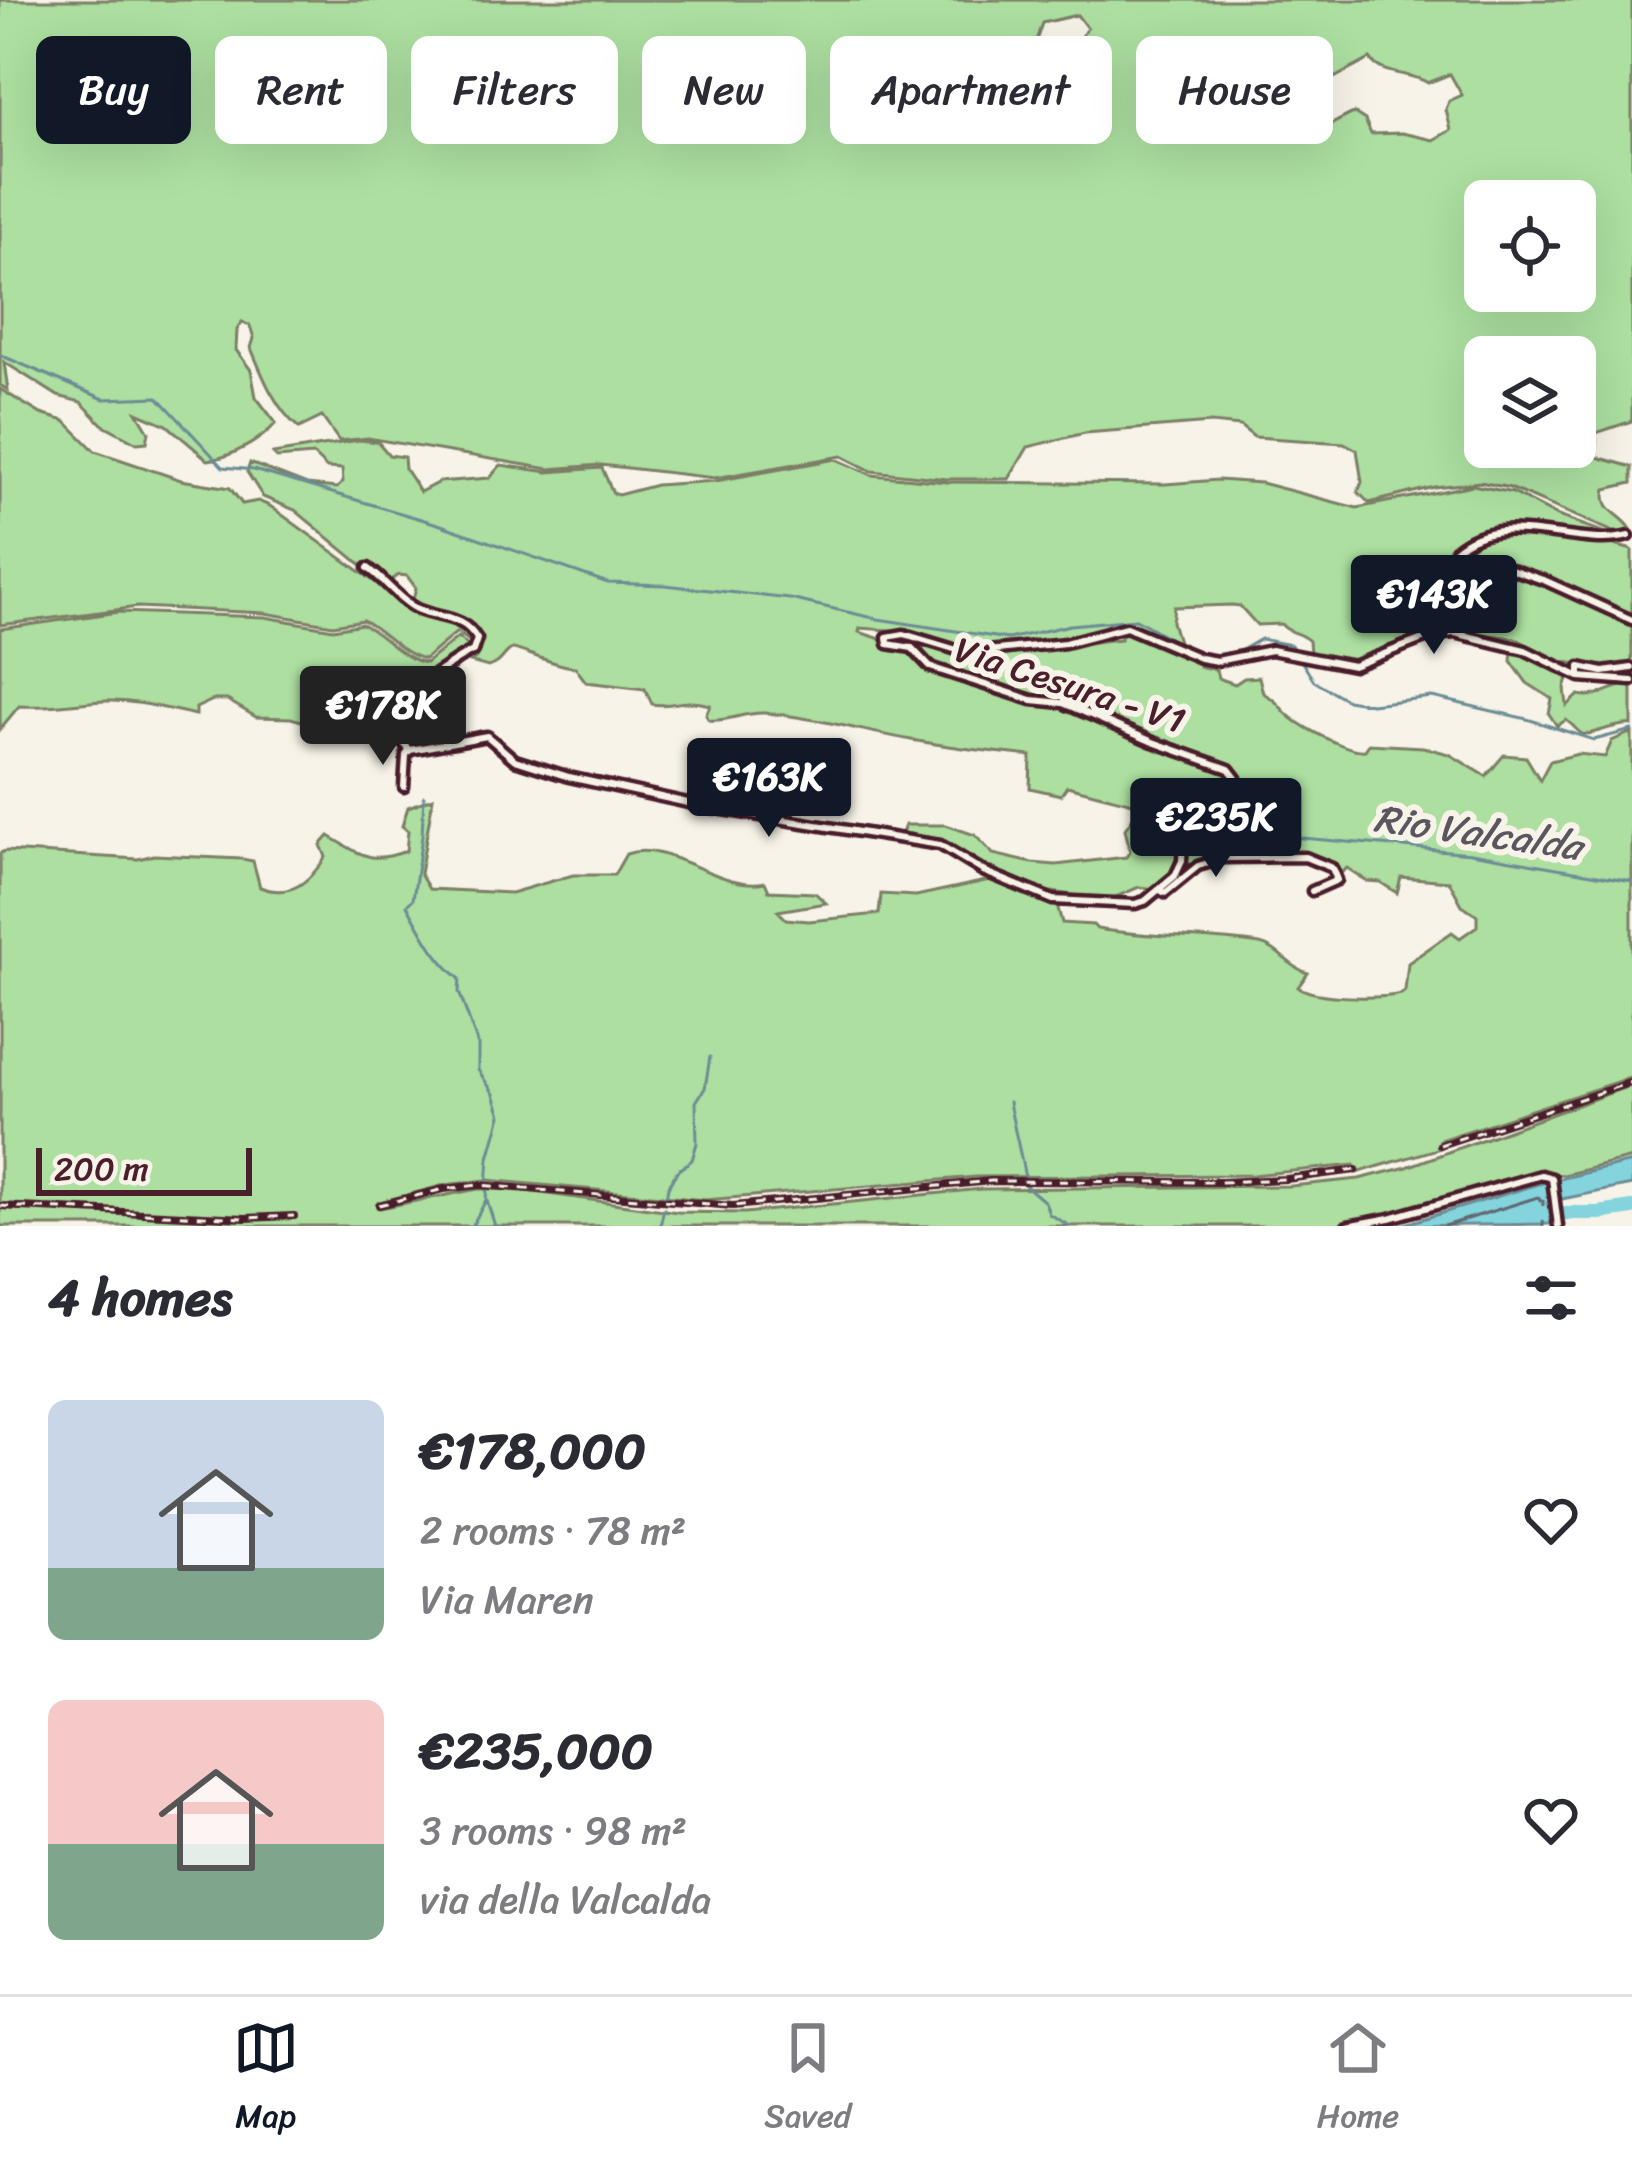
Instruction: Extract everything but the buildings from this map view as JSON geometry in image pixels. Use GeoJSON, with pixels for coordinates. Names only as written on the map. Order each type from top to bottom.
{"type":"FeatureCollection","features":[{"type":"Feature","properties":{"kind":"street"},"geometry":{"type":"LineString","coordinates":[[1629,536],[1610,541],[1558,533],[1483,531],[1455,550],[1546,581],[1632,620]]}},
{"type":"Feature","properties":{"kind":"street"},"geometry":{"type":"LineString","coordinates":[[368,568],[413,608],[466,625],[477,643],[473,651],[423,682],[398,705],[395,732],[410,750]]}},
{"type":"Feature","properties":{"kind":"street","name":"Via Cesura - V1"},"geometry":{"type":"LineString","coordinates":[[1160,890],[1179,868],[1185,831],[1232,788],[1236,778],[1229,769],[1063,703],[1032,700],[930,667],[912,648],[888,644],[886,637],[904,634],[967,653],[1065,643],[1126,627],[1217,661],[1270,650],[1353,666],[1433,635],[1455,633],[1525,650],[1580,677]]}},
{"type":"Feature","properties":{"kind":"street"},"geometry":{"type":"LineString","coordinates":[[1632,668],[1603,672],[1580,668],[1580,677],[1632,681]]}},
{"type":"Feature","properties":{"kind":"street"},"geometry":{"type":"LineString","coordinates":[[404,787],[410,750],[487,736],[515,760],[569,777],[711,808],[940,845],[983,871],[1053,900],[1136,904],[1160,890],[1165,893],[1211,860],[1291,856],[1332,868],[1337,880],[1312,891]]}},
{"type":"Feature","properties":{"kind":"street"},"geometry":{"type":"LineString","coordinates":[[1347,1226],[1541,1175],[1552,1180],[1558,1224]]}},
{"type":"Feature","properties":{"kind":"green space"},"geometry":{"type":"Polygon","coordinates":[[[0,0],[1632,0],[1632,421],[1596,433],[1597,457],[1632,467],[1632,483],[1606,489],[1609,507],[1631,529],[1618,534],[1510,488],[1480,482],[1434,487],[1369,503],[1358,492],[1362,482],[1357,450],[1344,443],[1254,437],[1240,426],[1211,423],[1085,433],[1028,447],[1009,479],[947,479],[872,471],[842,456],[715,478],[601,465],[549,469],[368,438],[339,441],[322,417],[299,428],[283,411],[251,348],[250,326],[242,322],[236,350],[251,370],[256,397],[276,423],[245,447],[217,459],[208,460],[167,425],[137,412],[149,432],[147,442],[137,443],[102,424],[81,402],[58,396],[4,362],[8,390],[0,385],[0,0]]]}},
{"type":"Feature","properties":{"kind":"green space"},"geometry":{"type":"Polygon","coordinates":[[[0,389],[41,414],[65,421],[95,451],[181,480],[230,488],[242,504],[258,501],[270,506],[420,615],[463,628],[476,646],[457,632],[425,659],[363,620],[333,625],[265,613],[138,607],[0,625],[0,389]]]}},
{"type":"Feature","properties":{"kind":"green space"},"geometry":{"type":"Polygon","coordinates":[[[359,440],[378,442],[389,455],[404,457],[405,469],[420,492],[439,482],[489,478],[501,465],[548,472],[602,468],[618,495],[656,485],[716,481],[836,459],[872,475],[947,482],[1261,483],[1357,508],[1473,485],[1513,493],[1614,536],[1493,529],[1456,544],[1454,555],[1529,576],[1632,622],[1632,667],[1602,670],[1553,659],[1515,638],[1453,631],[1413,637],[1357,660],[1310,653],[1305,638],[1281,624],[1257,625],[1240,606],[1232,605],[1174,607],[1172,622],[1180,648],[1144,629],[1122,624],[1065,641],[968,650],[905,631],[860,628],[859,632],[878,638],[887,647],[909,651],[933,671],[1061,708],[1223,768],[1231,776],[1226,791],[1183,829],[1176,866],[1157,889],[1139,887],[1109,900],[1044,891],[994,871],[946,841],[902,833],[905,825],[946,825],[975,835],[993,854],[1056,865],[1126,857],[1130,851],[1125,829],[1139,809],[1133,803],[1067,786],[1061,795],[1030,788],[1031,756],[926,743],[783,715],[757,713],[709,720],[710,705],[652,704],[645,689],[586,682],[575,667],[515,649],[488,667],[470,662],[479,646],[471,629],[412,604],[416,588],[407,576],[391,580],[371,573],[295,510],[263,497],[247,472],[250,463],[307,485],[337,488],[343,482],[342,469],[327,468],[313,455],[277,458],[273,454],[359,440]]]}},
{"type":"Feature","properties":{"kind":"green space"},"geometry":{"type":"Polygon","coordinates":[[[1483,535],[1590,538],[1632,550],[1632,617],[1526,569],[1458,551],[1483,535]]]}},
{"type":"Feature","properties":{"kind":"green space"},"geometry":{"type":"Polygon","coordinates":[[[119,612],[265,617],[333,629],[362,624],[409,657],[426,663],[458,637],[475,652],[393,719],[371,716],[312,724],[256,717],[227,700],[196,708],[196,715],[107,701],[19,706],[0,729],[0,629],[119,612]]]}},
{"type":"Feature","properties":{"kind":"green space"},"geometry":{"type":"Polygon","coordinates":[[[1122,630],[1144,635],[1235,684],[1259,677],[1263,693],[1291,718],[1336,743],[1357,750],[1369,744],[1423,747],[1449,754],[1486,776],[1504,755],[1526,757],[1540,780],[1550,761],[1578,754],[1605,757],[1612,741],[1632,732],[1632,1077],[1440,1140],[1441,1148],[1356,1173],[1354,1165],[1253,1175],[976,1177],[705,1200],[486,1180],[379,1202],[380,1208],[478,1189],[512,1189],[678,1212],[745,1213],[981,1189],[1291,1186],[1359,1179],[1407,1167],[1632,1085],[1632,1158],[1564,1175],[1540,1173],[1389,1214],[1383,1226],[0,1226],[0,853],[5,851],[242,859],[253,861],[260,887],[281,891],[299,886],[313,874],[326,857],[321,845],[329,836],[374,857],[406,851],[408,831],[402,826],[408,807],[433,798],[420,874],[429,889],[511,893],[573,875],[614,875],[626,854],[642,851],[731,880],[765,882],[769,891],[815,893],[826,903],[778,911],[786,919],[809,921],[879,914],[881,894],[916,896],[990,880],[1056,901],[1062,923],[1266,946],[1308,973],[1298,987],[1348,997],[1401,994],[1408,963],[1452,932],[1460,938],[1477,926],[1477,915],[1462,905],[1449,881],[1401,877],[1397,893],[1347,868],[1337,876],[1312,864],[1280,858],[1217,859],[1168,888],[1185,862],[1188,832],[1236,789],[1239,777],[1231,767],[1153,740],[1065,701],[1031,697],[942,668],[912,645],[890,642],[890,638],[900,638],[961,655],[991,656],[1121,639],[1121,635],[1098,637],[1122,630]]]}},
{"type":"Feature","properties":{"kind":"green space"},"geometry":{"type":"Polygon","coordinates":[[[1512,649],[1569,675],[1567,706],[1579,695],[1592,696],[1632,684],[1632,725],[1585,734],[1566,720],[1557,726],[1549,714],[1552,699],[1527,683],[1511,661],[1512,649]]]}},
{"type":"Feature","properties":{"kind":"water"},"geometry":{"type":"Polygon","coordinates":[[[1632,1162],[1632,1185],[1557,1200],[1556,1221],[1549,1224],[1399,1226],[1542,1183],[1632,1162]]]}},
{"type":"Feature","properties":{"kind":"waterway"},"geometry":{"type":"LineString","coordinates":[[0,355],[104,399],[158,397],[223,467],[254,470],[438,524],[608,583],[790,599],[878,619],[1008,639],[1070,625],[1136,619],[1188,649],[1212,655],[1240,651],[1261,639],[1291,645],[1314,681],[1347,700],[1371,704],[1432,697],[1594,740],[1632,730]]}},
{"type":"Feature","properties":{"kind":"waterway"},"geometry":{"type":"LineString","coordinates":[[424,796],[413,899],[407,905],[436,953],[460,979],[459,992],[478,1045],[478,1070],[501,1115],[489,1158],[486,1200],[472,1226]]}},
{"type":"Feature","properties":{"kind":"waterway","name":"Rio Valcalda"},"geometry":{"type":"LineString","coordinates":[[1246,833],[1471,853],[1632,881]]}},
{"type":"Feature","properties":{"kind":"waterway"},"geometry":{"type":"LineString","coordinates":[[666,1198],[677,1171],[692,1160],[697,1143],[696,1102],[705,1088],[710,1057]]}},
{"type":"Feature","properties":{"kind":"waterway"},"geometry":{"type":"LineString","coordinates":[[1009,1102],[1025,1178]]}},
{"type":"Feature","properties":{"kind":"waterway"},"geometry":{"type":"LineString","coordinates":[[1025,1185],[1045,1202],[1049,1214],[1070,1226]]}},
{"type":"Feature","properties":{"kind":"waterway"},"geometry":{"type":"LineString","coordinates":[[487,1201],[495,1226]]}},
{"type":"Feature","properties":{"kind":"waterway"},"geometry":{"type":"LineString","coordinates":[[660,1226],[664,1208]]}},
{"type":"Feature","properties":{"kind":"waterway"},"geometry":{"type":"LineString","coordinates":[[1542,1213],[1632,1208]]}},
{"type":"Feature","properties":{"kind":"railway"},"geometry":{"type":"LineString","coordinates":[[1440,1145],[1632,1082]]}},
{"type":"Feature","properties":{"kind":"railway"},"geometry":{"type":"LineString","coordinates":[[379,1205],[479,1185],[733,1206],[991,1181],[1222,1182],[1356,1170]]}},
{"type":"Feature","properties":{"kind":"railway"},"geometry":{"type":"LineString","coordinates":[[0,1206],[245,1218],[294,1216]]}}]}
